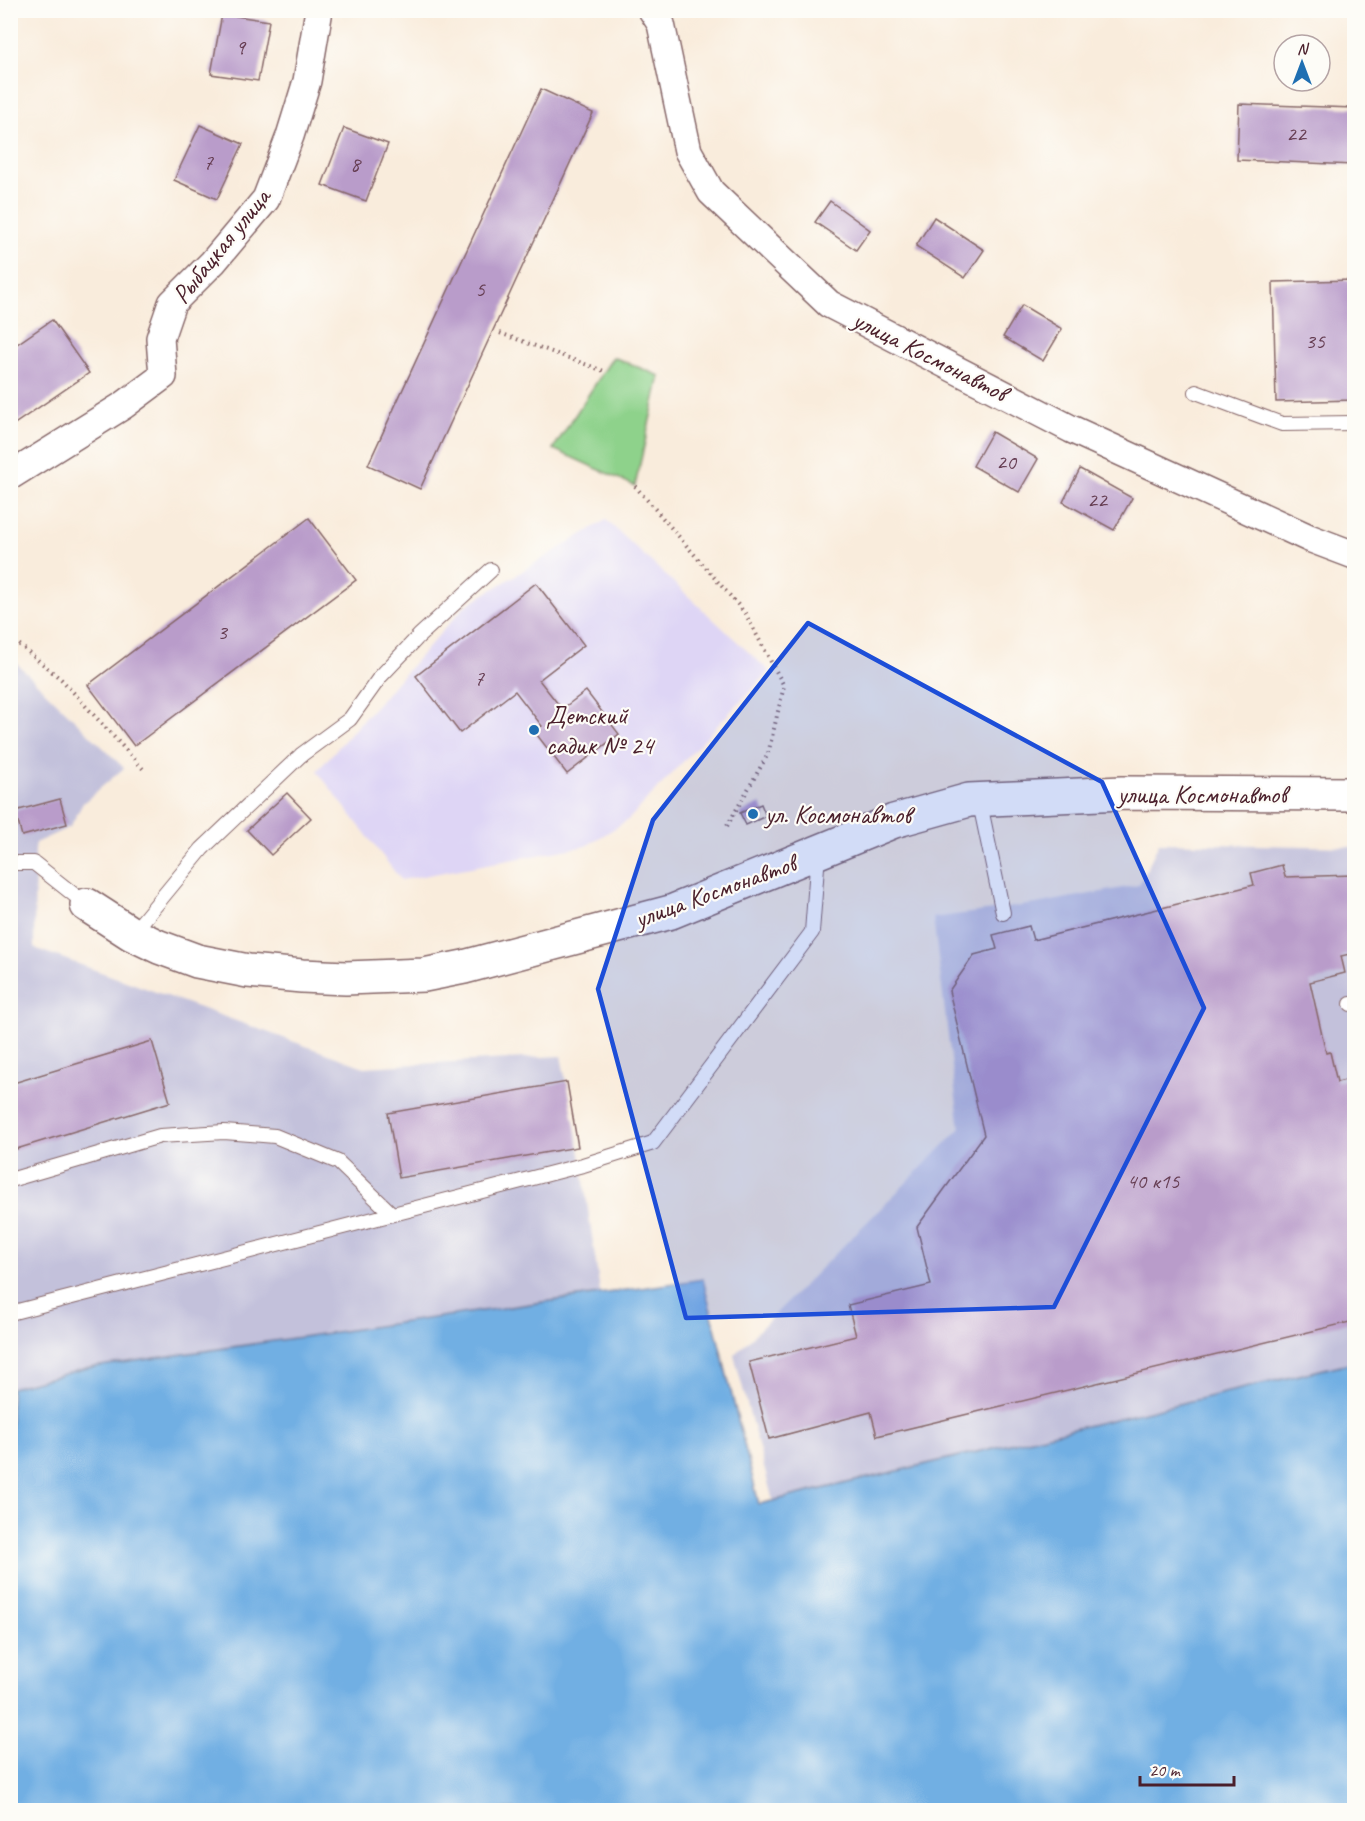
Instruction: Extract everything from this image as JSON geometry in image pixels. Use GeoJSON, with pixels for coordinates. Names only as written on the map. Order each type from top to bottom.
{"type":"FeatureCollection","features":[{"type":"Feature","properties":{"kind":"street","name":"Рыбацкая улица"},"geometry":{"type":"LineString","coordinates":[[10,476],[124,405],[163,376],[160,338],[172,303],[213,261],[266,199],[290,136],[307,81],[319,10]]}},
{"type":"Feature","properties":{"kind":"street","name":"улица Космонавтов"},"geometry":{"type":"LineString","coordinates":[[652,10],[661,24],[688,152],[698,172],[711,192],[829,304],[1071,429],[1309,538],[1354,555]]}},
{"type":"Feature","properties":{"kind":"street","name":"улица Космонавтов"},"geometry":{"type":"LineString","coordinates":[[87,905],[159,947],[197,960],[248,970],[346,978],[424,975],[464,967],[671,912],[894,821],[979,799],[1122,793],[1354,794]]}},
{"type":"Feature","properties":{"kind":"lane"},"geometry":{"type":"LineString","coordinates":[[1196,392],[1281,424],[1354,423]]}},
{"type":"Feature","properties":{"kind":"lane"},"geometry":{"type":"LineString","coordinates":[[132,933],[202,849],[302,755],[350,719],[388,669],[491,570]]}},
{"type":"Feature","properties":{"kind":"lane"},"geometry":{"type":"LineString","coordinates":[[979,799],[1003,913]]}},
{"type":"Feature","properties":{"kind":"lane"},"geometry":{"type":"LineString","coordinates":[[10,1313],[583,1165],[653,1143],[812,932],[819,852]]}},
{"type":"Feature","properties":{"kind":"lane"},"geometry":{"type":"LineString","coordinates":[[10,863],[34,863],[87,905]]}},
{"type":"Feature","properties":{"kind":"lane"},"geometry":{"type":"LineString","coordinates":[[10,1180],[160,1136],[224,1132],[255,1134],[275,1136],[338,1162],[391,1214]]}},
{"type":"Feature","properties":{"kind":"path"},"geometry":{"type":"LineString","coordinates":[[500,333],[604,371]]}},
{"type":"Feature","properties":{"kind":"path"},"geometry":{"type":"LineString","coordinates":[[635,486],[745,613],[784,686],[768,754],[726,828]]}},
{"type":"Feature","properties":{"kind":"path"},"geometry":{"type":"LineString","coordinates":[[10,637],[62,680],[144,770]]}},
{"type":"Feature","properties":{"kind":"highlighted area"},"geometry":{"type":"Polygon","coordinates":[[[808,623],[1102,782],[1204,1008],[1054,1307],[686,1318],[598,989],[653,820],[808,623]]]}},
{"type":"Feature","properties":{"kind":"shaded area","name":"Детский садик № 24"},"geometry":{"type":"Polygon","coordinates":[[[606,520],[769,671],[628,820],[586,846],[401,880],[317,771],[465,606],[606,520]]]}},
{"type":"Feature","properties":{"kind":"shaded area"},"geometry":{"type":"Polygon","coordinates":[[[10,657],[124,768],[83,803],[70,827],[35,843],[34,948],[364,1067],[561,1056],[579,1147],[601,1298],[87,1368],[11,1388],[10,657]]]}},
{"type":"Feature","properties":{"kind":"shaded area"},"geometry":{"type":"Polygon","coordinates":[[[1159,843],[1354,847],[1354,1362],[773,1501],[734,1355],[960,1129],[933,918],[1036,904],[1139,885],[1159,843]]]}},
{"type":"Feature","properties":{"kind":"green space"},"geometry":{"type":"Polygon","coordinates":[[[613,357],[660,376],[635,486],[553,449],[613,357]]]}},
{"type":"Feature","properties":{"kind":"water"},"geometry":{"type":"Polygon","coordinates":[[[703,1279],[759,1504],[1354,1362],[1354,1810],[11,1810],[11,1388],[87,1368],[703,1279]]]}},
{"type":"Feature","properties":{"kind":"building"},"geometry":{"type":"Polygon","coordinates":[[[222,14],[269,21],[258,81],[211,74],[222,14]]]}},
{"type":"Feature","properties":{"kind":"building"},"geometry":{"type":"Polygon","coordinates":[[[541,89],[593,113],[420,489],[368,465],[541,89]]]}},
{"type":"Feature","properties":{"kind":"building"},"geometry":{"type":"Polygon","coordinates":[[[1239,104],[1354,108],[1354,165],[1237,160],[1239,104]]]}},
{"type":"Feature","properties":{"kind":"building"},"geometry":{"type":"Polygon","coordinates":[[[200,125],[243,144],[217,199],[174,180],[200,125]]]}},
{"type":"Feature","properties":{"kind":"building"},"geometry":{"type":"Polygon","coordinates":[[[344,128],[388,144],[366,201],[322,185],[344,128]]]}},
{"type":"Feature","properties":{"kind":"building"},"geometry":{"type":"Polygon","coordinates":[[[830,201],[870,230],[856,250],[815,222],[830,201]]]}},
{"type":"Feature","properties":{"kind":"building"},"geometry":{"type":"Polygon","coordinates":[[[934,217],[984,250],[965,278],[916,246],[934,217]]]}},
{"type":"Feature","properties":{"kind":"building"},"geometry":{"type":"Polygon","coordinates":[[[1354,280],[1354,400],[1276,402],[1273,282],[1354,280]]]}},
{"type":"Feature","properties":{"kind":"building"},"geometry":{"type":"Polygon","coordinates":[[[1022,305],[1062,329],[1043,361],[1003,337],[1022,305]]]}},
{"type":"Feature","properties":{"kind":"building"},"geometry":{"type":"Polygon","coordinates":[[[52,320],[89,373],[10,427],[10,349],[52,320]]]}},
{"type":"Feature","properties":{"kind":"building"},"geometry":{"type":"Polygon","coordinates":[[[992,432],[1038,459],[1019,492],[973,466],[992,432]]]}},
{"type":"Feature","properties":{"kind":"building"},"geometry":{"type":"Polygon","coordinates":[[[1080,469],[1132,498],[1114,530],[1063,502],[1080,469]]]}},
{"type":"Feature","properties":{"kind":"building"},"geometry":{"type":"Polygon","coordinates":[[[309,518],[356,580],[134,746],[88,685],[309,518]]]}},
{"type":"Feature","properties":{"kind":"building"},"geometry":{"type":"Polygon","coordinates":[[[536,583],[584,645],[539,680],[562,709],[586,691],[619,734],[567,774],[534,731],[542,726],[515,691],[460,733],[416,676],[536,583]]]}},
{"type":"Feature","properties":{"kind":"building"},"geometry":{"type":"Polygon","coordinates":[[[287,793],[311,818],[271,855],[247,830],[287,793]]]}},
{"type":"Feature","properties":{"kind":"building"},"geometry":{"type":"Polygon","coordinates":[[[60,799],[67,824],[22,836],[15,811],[60,799]]]}},
{"type":"Feature","properties":{"kind":"building","name":"ул. Космонавтов"},"geometry":{"type":"Polygon","coordinates":[[[761,804],[766,816],[746,825],[740,813],[761,804]]]}},
{"type":"Feature","properties":{"kind":"building"},"geometry":{"type":"Polygon","coordinates":[[[1282,865],[1285,877],[1354,875],[1354,953],[1341,956],[1345,973],[1310,982],[1326,1053],[1330,1052],[1337,1082],[1354,1078],[1354,1321],[877,1436],[871,1412],[769,1439],[749,1362],[856,1336],[848,1305],[931,1285],[917,1227],[984,1135],[949,991],[974,955],[997,949],[993,935],[1029,926],[1033,940],[1254,885],[1251,873],[1282,865]]]}},
{"type":"Feature","properties":{"kind":"building"},"geometry":{"type":"Polygon","coordinates":[[[152,1041],[170,1102],[10,1151],[10,1084],[152,1041]]]}},
{"type":"Feature","properties":{"kind":"building"},"geometry":{"type":"Polygon","coordinates":[[[567,1082],[578,1147],[399,1178],[388,1113],[567,1082]]]}},
{"type":"Feature","properties":{"kind":"place","name":"Детский садик № 24"},"geometry":{"type":"Point","coordinates":[534,730]}},
{"type":"Feature","properties":{"kind":"place","name":"ул. Космонавтов"},"geometry":{"type":"Point","coordinates":[753,814]}}]}
